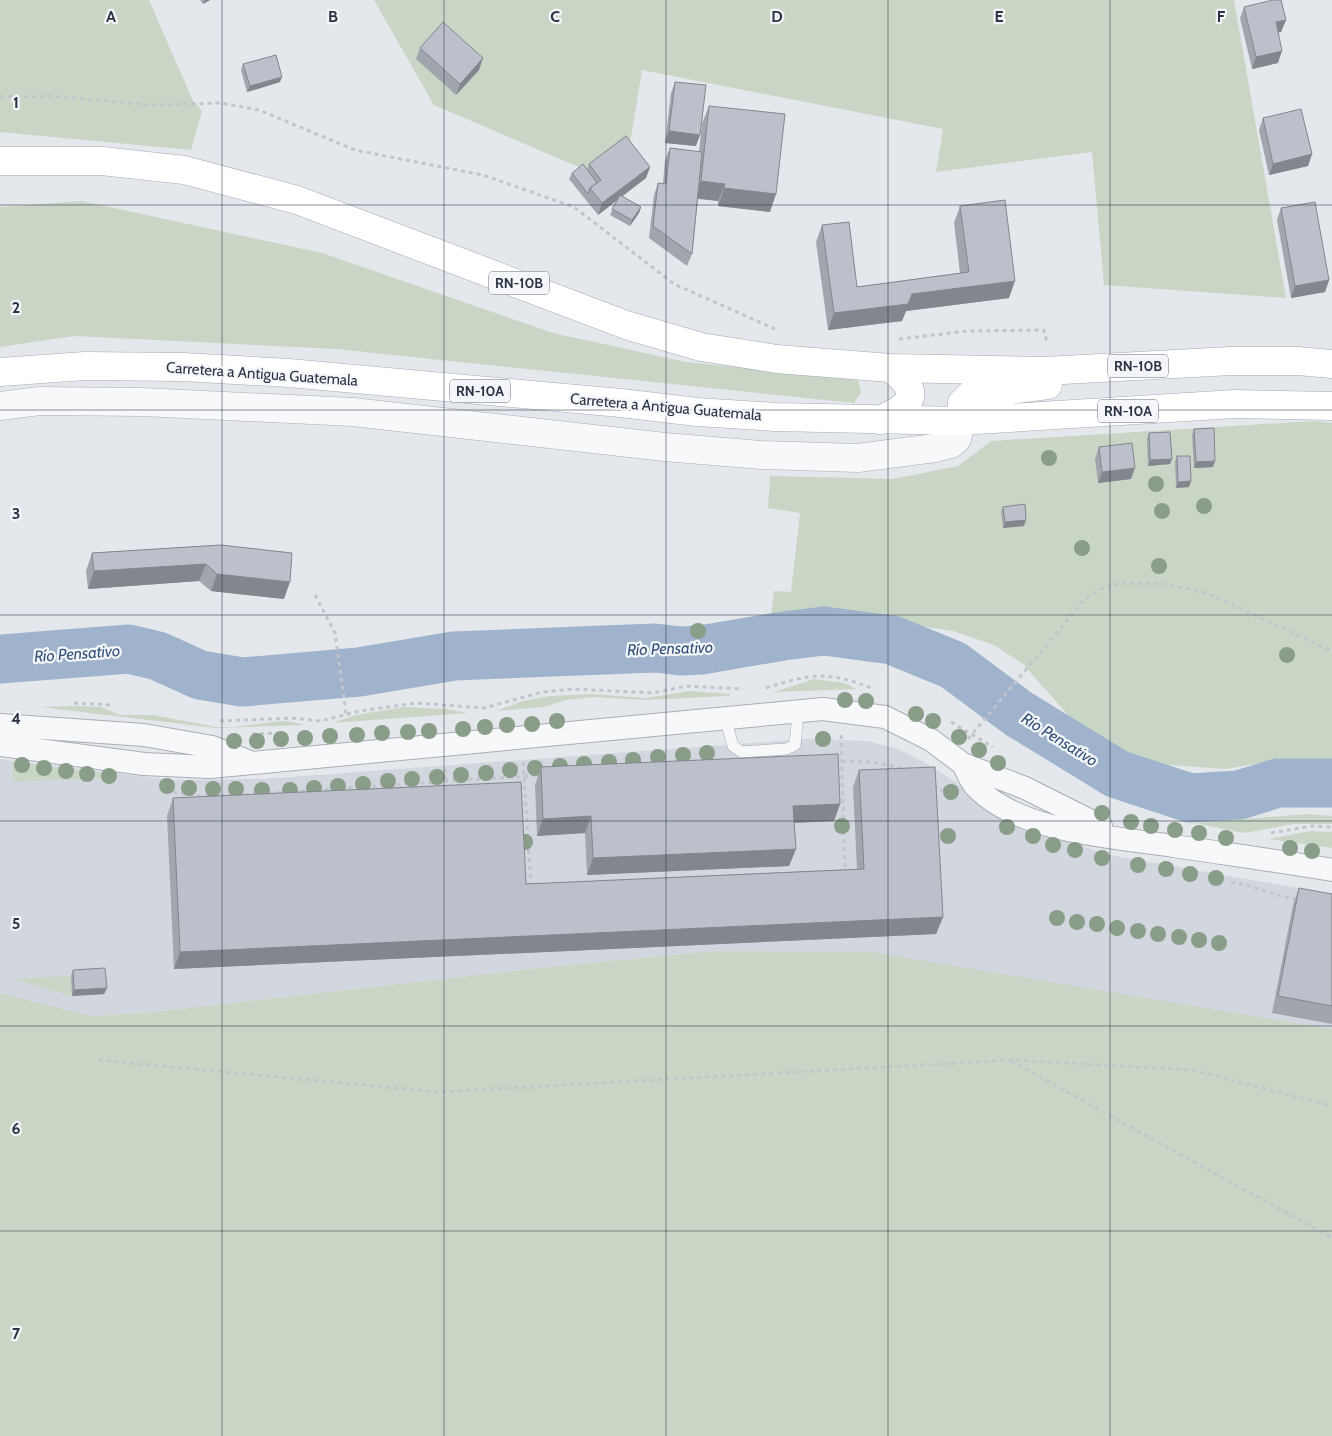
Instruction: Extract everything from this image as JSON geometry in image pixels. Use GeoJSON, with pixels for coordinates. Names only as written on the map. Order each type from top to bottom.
{"type":"FeatureCollection","features":[{"type":"Feature","properties":{"kind":"main road","name":"RN-10B"},"geometry":{"type":"LineString","coordinates":[[0,161],[102,161],[184,170],[297,200],[626,325],[701,347],[777,359],[890,368],[1044,371],[1231,361],[1298,361],[1332,364]]}},
{"type":"Feature","properties":{"kind":"main road","name":"Carretera a Antigua Guatemala"},"geometry":{"type":"LineString","coordinates":[[0,372],[84,366],[183,367],[289,374],[621,403],[707,413],[880,420],[961,421],[1235,404],[1332,406]]}},
{"type":"Feature","properties":{"kind":"main road"},"geometry":{"type":"LineString","coordinates":[[961,421],[962,403],[970,395],[1076,381],[1122,367]]}},
{"type":"Feature","properties":{"kind":"main road"},"geometry":{"type":"LineString","coordinates":[[880,420],[902,410],[908,401],[908,386],[903,378],[890,368]]}},
{"type":"Feature","properties":{"kind":"street"},"geometry":{"type":"LineString","coordinates":[[0,406],[58,401],[275,407],[353,412],[675,448],[760,455],[858,458],[935,448],[951,444],[957,439],[961,421]]}},
{"type":"Feature","properties":{"kind":"street"},"geometry":{"type":"LineString","coordinates":[[0,745],[170,767],[210,767],[823,709],[885,717],[931,740],[963,764],[1025,788],[1101,826]]}},
{"type":"Feature","properties":{"kind":"street"},"geometry":{"type":"LineString","coordinates":[[0,725],[144,735],[212,747],[253,763]]}},
{"type":"Feature","properties":{"kind":"street"},"geometry":{"type":"LineString","coordinates":[[963,764],[974,786],[1004,806],[1050,826],[1099,837],[1332,870]]}},
{"type":"Feature","properties":{"kind":"street"},"geometry":{"type":"LineString","coordinates":[[974,786],[978,781],[990,782],[1031,804],[1165,845]]}},
{"type":"Feature","properties":{"kind":"lane"},"geometry":{"type":"LineString","coordinates":[[724,718],[733,746],[737,750],[742,752],[786,749],[795,744],[798,712]]}},
{"type":"Feature","properties":{"kind":"path"},"geometry":{"type":"LineString","coordinates":[[0,97],[52,96],[150,105],[221,103],[259,110],[354,150],[483,175],[574,207],[674,284],[784,333]]}},
{"type":"Feature","properties":{"kind":"path"},"geometry":{"type":"LineString","coordinates":[[894,339],[968,331],[1043,330],[1046,340],[1044,371]]}},
{"type":"Feature","properties":{"kind":"path"},"geometry":{"type":"LineString","coordinates":[[985,718],[1085,599],[1105,587],[1123,583],[1167,584],[1209,594],[1332,651]]}},
{"type":"Feature","properties":{"kind":"path"},"geometry":{"type":"LineString","coordinates":[[315,595],[335,633],[346,714]]}},
{"type":"Feature","properties":{"kind":"path"},"geometry":{"type":"LineString","coordinates":[[758,689],[803,677],[830,676],[847,678],[880,691]]}},
{"type":"Feature","properties":{"kind":"path"},"geometry":{"type":"LineString","coordinates":[[216,721],[292,718],[320,721],[346,714],[416,703],[478,708],[543,692],[572,689],[653,693],[686,686],[751,690]]}},
{"type":"Feature","properties":{"kind":"path"},"geometry":{"type":"LineString","coordinates":[[71,703],[120,706]]}},
{"type":"Feature","properties":{"kind":"path"},"geometry":{"type":"LineString","coordinates":[[478,708],[479,713]]}},
{"type":"Feature","properties":{"kind":"path"},"geometry":{"type":"LineString","coordinates":[[836,871],[846,871],[840,711]]}},
{"type":"Feature","properties":{"kind":"path"},"geometry":{"type":"LineString","coordinates":[[320,721],[321,730]]}},
{"type":"Feature","properties":{"kind":"path"},"geometry":{"type":"LineString","coordinates":[[521,737],[531,887],[541,887]]}},
{"type":"Feature","properties":{"kind":"path"},"geometry":{"type":"LineString","coordinates":[[832,761],[842,760],[896,766],[911,772]]}},
{"type":"Feature","properties":{"kind":"path"},"geometry":{"type":"LineString","coordinates":[[170,791],[192,796],[226,796],[543,775]]}},
{"type":"Feature","properties":{"kind":"path"},"geometry":{"type":"LineString","coordinates":[[926,780],[956,799]]}},
{"type":"Feature","properties":{"kind":"path"},"geometry":{"type":"LineString","coordinates":[[1268,834],[1288,829],[1332,827]]}},
{"type":"Feature","properties":{"kind":"path"},"geometry":{"type":"LineString","coordinates":[[1223,881],[1252,886],[1273,895],[1307,901]]}},
{"type":"Feature","properties":{"kind":"path"},"geometry":{"type":"LineString","coordinates":[[99,1060],[438,1092],[1010,1060],[1193,1070],[1332,1106]]}},
{"type":"Feature","properties":{"kind":"path"},"geometry":{"type":"LineString","coordinates":[[1010,1060],[1332,1238]]}},
{"type":"Feature","properties":{"kind":"shaded area"},"geometry":{"type":"Polygon","coordinates":[[[805,739],[868,741],[898,749],[924,762],[1002,812],[1055,837],[1109,855],[1332,894],[1332,1029],[1012,976],[715,951],[557,966],[153,1012],[91,1016],[0,993],[0,759],[171,780],[264,779],[805,739]]]}},
{"type":"Feature","properties":{"kind":"green space"},"geometry":{"type":"Polygon","coordinates":[[[0,0],[149,0],[193,101],[202,111],[191,150],[0,132],[0,0]]]}},
{"type":"Feature","properties":{"kind":"green space"},"geometry":{"type":"Polygon","coordinates":[[[374,0],[1234,0],[1286,298],[1104,285],[1092,152],[936,172],[943,129],[642,70],[623,186],[434,105],[374,0]]]}},
{"type":"Feature","properties":{"kind":"green space"},"geometry":{"type":"Polygon","coordinates":[[[82,201],[322,253],[553,333],[686,362],[858,380],[861,392],[854,403],[336,349],[74,336],[0,347],[0,207],[82,201]]]}},
{"type":"Feature","properties":{"kind":"green space"},"geometry":{"type":"Polygon","coordinates":[[[1314,421],[1332,423],[1332,765],[1316,763],[1261,763],[1226,769],[1155,764],[1114,752],[1081,730],[1023,664],[994,645],[953,631],[831,613],[771,615],[774,591],[791,592],[800,513],[768,508],[770,476],[893,479],[958,466],[991,441],[1314,421]]]}},
{"type":"Feature","properties":{"kind":"green space"},"geometry":{"type":"Polygon","coordinates":[[[814,679],[845,683],[856,689],[774,692],[814,679]]]}},
{"type":"Feature","properties":{"kind":"green space"},"geometry":{"type":"Polygon","coordinates":[[[690,691],[730,694],[729,696],[645,700],[593,697],[566,700],[544,707],[496,711],[523,701],[551,696],[592,694],[646,698],[690,691]]]}},
{"type":"Feature","properties":{"kind":"green space"},"geometry":{"type":"Polygon","coordinates":[[[41,707],[101,707],[120,715],[153,715],[216,727],[234,727],[280,721],[304,725],[216,728],[41,707]]]}},
{"type":"Feature","properties":{"kind":"green space"},"geometry":{"type":"Polygon","coordinates":[[[404,707],[447,709],[468,713],[332,723],[356,715],[404,707]]]}},
{"type":"Feature","properties":{"kind":"green space"},"geometry":{"type":"Polygon","coordinates":[[[12,762],[114,775],[114,777],[13,782],[12,762]]]}},
{"type":"Feature","properties":{"kind":"green space"},"geometry":{"type":"Polygon","coordinates":[[[1308,814],[1332,816],[1332,824],[1294,824],[1244,833],[1194,823],[1308,814]]]}},
{"type":"Feature","properties":{"kind":"green space"},"geometry":{"type":"Polygon","coordinates":[[[1310,831],[1332,832],[1332,848],[1269,839],[1310,831]]]}},
{"type":"Feature","properties":{"kind":"green space"},"geometry":{"type":"Polygon","coordinates":[[[715,951],[872,952],[1332,1029],[1332,1436],[0,1436],[0,993],[91,1016],[153,1012],[557,966],[715,951]]]}},
{"type":"Feature","properties":{"kind":"green space"},"geometry":{"type":"Polygon","coordinates":[[[71,976],[72,996],[13,979],[71,976]]]}},
{"type":"Feature","properties":{"kind":"building"},"geometry":{"type":"Polygon","coordinates":[[[1281,0],[1286,20],[1276,22],[1282,51],[1256,57],[1244,7],[1281,0]]]}},
{"type":"Feature","properties":{"kind":"building"},"geometry":{"type":"Polygon","coordinates":[[[443,22],[483,58],[460,84],[420,48],[443,22]]]}},
{"type":"Feature","properties":{"kind":"building"},"geometry":{"type":"Polygon","coordinates":[[[276,55],[282,77],[250,86],[243,64],[276,55]]]}},
{"type":"Feature","properties":{"kind":"building"},"geometry":{"type":"Polygon","coordinates":[[[675,82],[706,85],[700,135],[669,131],[675,82]]]}},
{"type":"Feature","properties":{"kind":"building"},"geometry":{"type":"Polygon","coordinates":[[[709,106],[785,114],[776,194],[724,188],[725,184],[701,181],[709,106]]]}},
{"type":"Feature","properties":{"kind":"building"},"geometry":{"type":"Polygon","coordinates":[[[1301,109],[1312,154],[1273,164],[1263,118],[1301,109]]]}},
{"type":"Feature","properties":{"kind":"building"},"geometry":{"type":"Polygon","coordinates":[[[626,136],[650,167],[602,203],[590,188],[601,180],[589,164],[626,136]]]}},
{"type":"Feature","properties":{"kind":"building"},"geometry":{"type":"Polygon","coordinates":[[[670,148],[702,152],[692,254],[653,226],[658,183],[666,184],[670,148]]]}},
{"type":"Feature","properties":{"kind":"building"},"geometry":{"type":"Polygon","coordinates":[[[583,164],[597,183],[590,188],[588,194],[572,173],[583,164]]]}},
{"type":"Feature","properties":{"kind":"building"},"geometry":{"type":"Polygon","coordinates":[[[620,195],[641,207],[632,220],[612,209],[620,195]]]}},
{"type":"Feature","properties":{"kind":"building"},"geometry":{"type":"Polygon","coordinates":[[[1005,200],[1015,281],[912,294],[908,304],[834,313],[822,225],[849,222],[857,287],[969,272],[960,206],[1005,200]]]}},
{"type":"Feature","properties":{"kind":"building"},"geometry":{"type":"Polygon","coordinates":[[[1315,202],[1329,280],[1295,286],[1281,208],[1315,202]]]}},
{"type":"Feature","properties":{"kind":"building"},"geometry":{"type":"Polygon","coordinates":[[[1214,428],[1215,461],[1196,462],[1194,429],[1214,428]]]}},
{"type":"Feature","properties":{"kind":"building"},"geometry":{"type":"Polygon","coordinates":[[[1170,432],[1172,459],[1150,460],[1149,433],[1170,432]]]}},
{"type":"Feature","properties":{"kind":"building"},"geometry":{"type":"Polygon","coordinates":[[[1132,443],[1135,468],[1102,472],[1099,447],[1132,443]]]}},
{"type":"Feature","properties":{"kind":"building"},"geometry":{"type":"Polygon","coordinates":[[[1177,456],[1190,456],[1191,481],[1178,482],[1177,456]]]}},
{"type":"Feature","properties":{"kind":"building"},"geometry":{"type":"Polygon","coordinates":[[[1025,504],[1026,520],[1005,522],[1003,507],[1025,504]]]}},
{"type":"Feature","properties":{"kind":"building"},"geometry":{"type":"Polygon","coordinates":[[[221,545],[292,553],[290,582],[217,574],[206,564],[94,571],[92,553],[221,545]]]}},
{"type":"Feature","properties":{"kind":"building"},"geometry":{"type":"Polygon","coordinates":[[[838,754],[840,804],[793,806],[796,849],[593,858],[591,816],[543,819],[541,767],[838,754]]]}},
{"type":"Feature","properties":{"kind":"building"},"geometry":{"type":"Polygon","coordinates":[[[935,767],[943,917],[180,952],[173,798],[521,782],[526,884],[864,869],[859,770],[935,767]]]}},
{"type":"Feature","properties":{"kind":"building"},"geometry":{"type":"Polygon","coordinates":[[[1299,888],[1332,894],[1332,1006],[1278,996],[1299,888]]]}},
{"type":"Feature","properties":{"kind":"building"},"geometry":{"type":"Polygon","coordinates":[[[105,968],[107,988],[74,990],[73,970],[105,968]]]}},
{"type":"Feature","properties":{"kind":"waterway","name":"Río Pensativo"},"geometry":{"type":"LineString","coordinates":[[0,659],[129,649],[158,656],[200,675],[242,682],[359,672],[454,656],[655,648],[681,651],[701,650],[824,631],[892,640],[953,665],[1019,714],[1117,774],[1190,798],[1239,795],[1278,783],[1332,783]]}}]}
